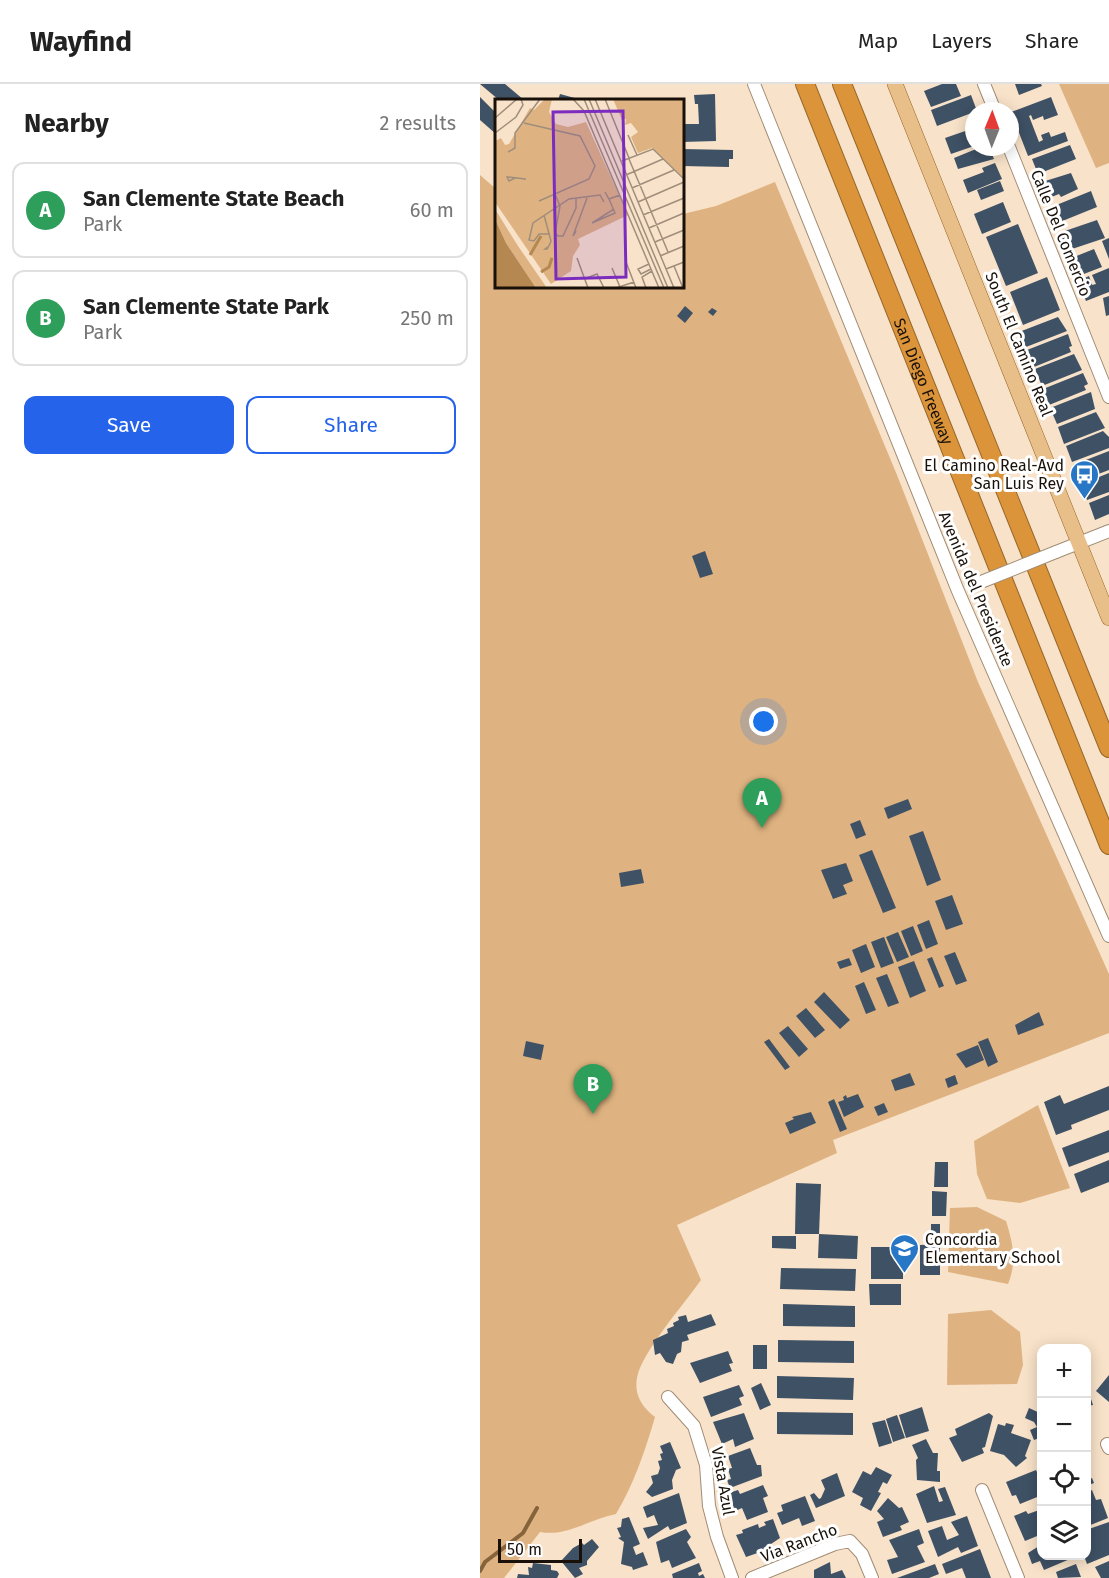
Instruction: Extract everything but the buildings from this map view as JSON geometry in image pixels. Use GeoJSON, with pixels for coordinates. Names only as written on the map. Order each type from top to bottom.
{"type":"FeatureCollection","features":[{"type":"Feature","properties":{"kind":"highway","name":"San Diego Freeway"},"geometry":{"type":"LineString","coordinates":[[805,84],[1109,845]]}},
{"type":"Feature","properties":{"kind":"highway"},"geometry":{"type":"LineString","coordinates":[[842,84],[1109,748]]}},
{"type":"Feature","properties":{"kind":"main road","name":"South El Camino Real"},"geometry":{"type":"LineString","coordinates":[[895,84],[1109,618]]}},
{"type":"Feature","properties":{"kind":"street","name":"Avenida del Presidente"},"geometry":{"type":"LineString","coordinates":[[754,84],[958,591],[1109,936]]}},
{"type":"Feature","properties":{"kind":"street"},"geometry":{"type":"LineString","coordinates":[[984,84],[991,102]]}},
{"type":"Feature","properties":{"kind":"street","name":"Calle Del Comercio"},"geometry":{"type":"LineString","coordinates":[[1013,156],[1109,397]]}},
{"type":"Feature","properties":{"kind":"street"},"geometry":{"type":"LineString","coordinates":[[958,591],[1109,531]]}},
{"type":"Feature","properties":{"kind":"street","name":"Vista Azul"},"geometry":{"type":"LineString","coordinates":[[668,1397],[694,1426],[706,1465],[709,1506],[717,1537],[732,1578]]}},
{"type":"Feature","properties":{"kind":"street"},"geometry":{"type":"LineString","coordinates":[[982,1490],[1018,1578]]}},
{"type":"Feature","properties":{"kind":"street","name":"Via Rancho"},"geometry":{"type":"LineString","coordinates":[[752,1578],[835,1544],[850,1541],[862,1554],[872,1578]]}},
{"type":"Feature","properties":{"kind":"shaded area"},"geometry":{"type":"Polygon","coordinates":[[[1059,84],[1109,84],[1109,163],[1096,168],[1059,84]]]}},
{"type":"Feature","properties":{"kind":"shaded area"},"geometry":{"type":"Polygon","coordinates":[[[480,175],[495,188],[495,288],[684,288],[684,214],[716,206],[775,182],[897,475],[978,682],[1109,974],[1109,1033],[833,1140],[837,1153],[677,1225],[701,1280],[664,1328],[640,1368],[636,1384],[638,1395],[646,1409],[655,1417],[634,1479],[616,1514],[569,1530],[540,1532],[504,1578],[480,1578],[480,175]]]}},
{"type":"Feature","properties":{"kind":"shaded area"},"geometry":{"type":"Polygon","coordinates":[[[1038,1105],[1070,1188],[1020,1203],[987,1199],[977,1174],[974,1141],[1038,1105]]]}},
{"type":"Feature","properties":{"kind":"shaded area"},"geometry":{"type":"Polygon","coordinates":[[[977,1207],[1006,1221],[1013,1252],[1008,1284],[948,1272],[950,1208],[977,1207]]]}},
{"type":"Feature","properties":{"kind":"shaded area"},"geometry":{"type":"Polygon","coordinates":[[[991,1310],[1020,1332],[1023,1365],[1017,1384],[947,1385],[948,1314],[991,1310]]]}},
{"type":"Feature","properties":{"kind":"waterway"},"geometry":{"type":"LineString","coordinates":[[480,1571],[485,1562],[523,1533],[537,1508]]}},
{"type":"Feature","properties":{"kind":"place","name":"El Camino Real-Avd San Luis Rey"},"geometry":{"type":"Point","coordinates":[1085,500]}},
{"type":"Feature","properties":{"kind":"place","name":"San Clemente State Beach"},"geometry":{"type":"Point","coordinates":[762,828]}},
{"type":"Feature","properties":{"kind":"place","name":"San Clemente State Park"},"geometry":{"type":"Point","coordinates":[593,1114]}},
{"type":"Feature","properties":{"kind":"place","name":"Concordia Elementary School"},"geometry":{"type":"Point","coordinates":[904,1274]}}]}
